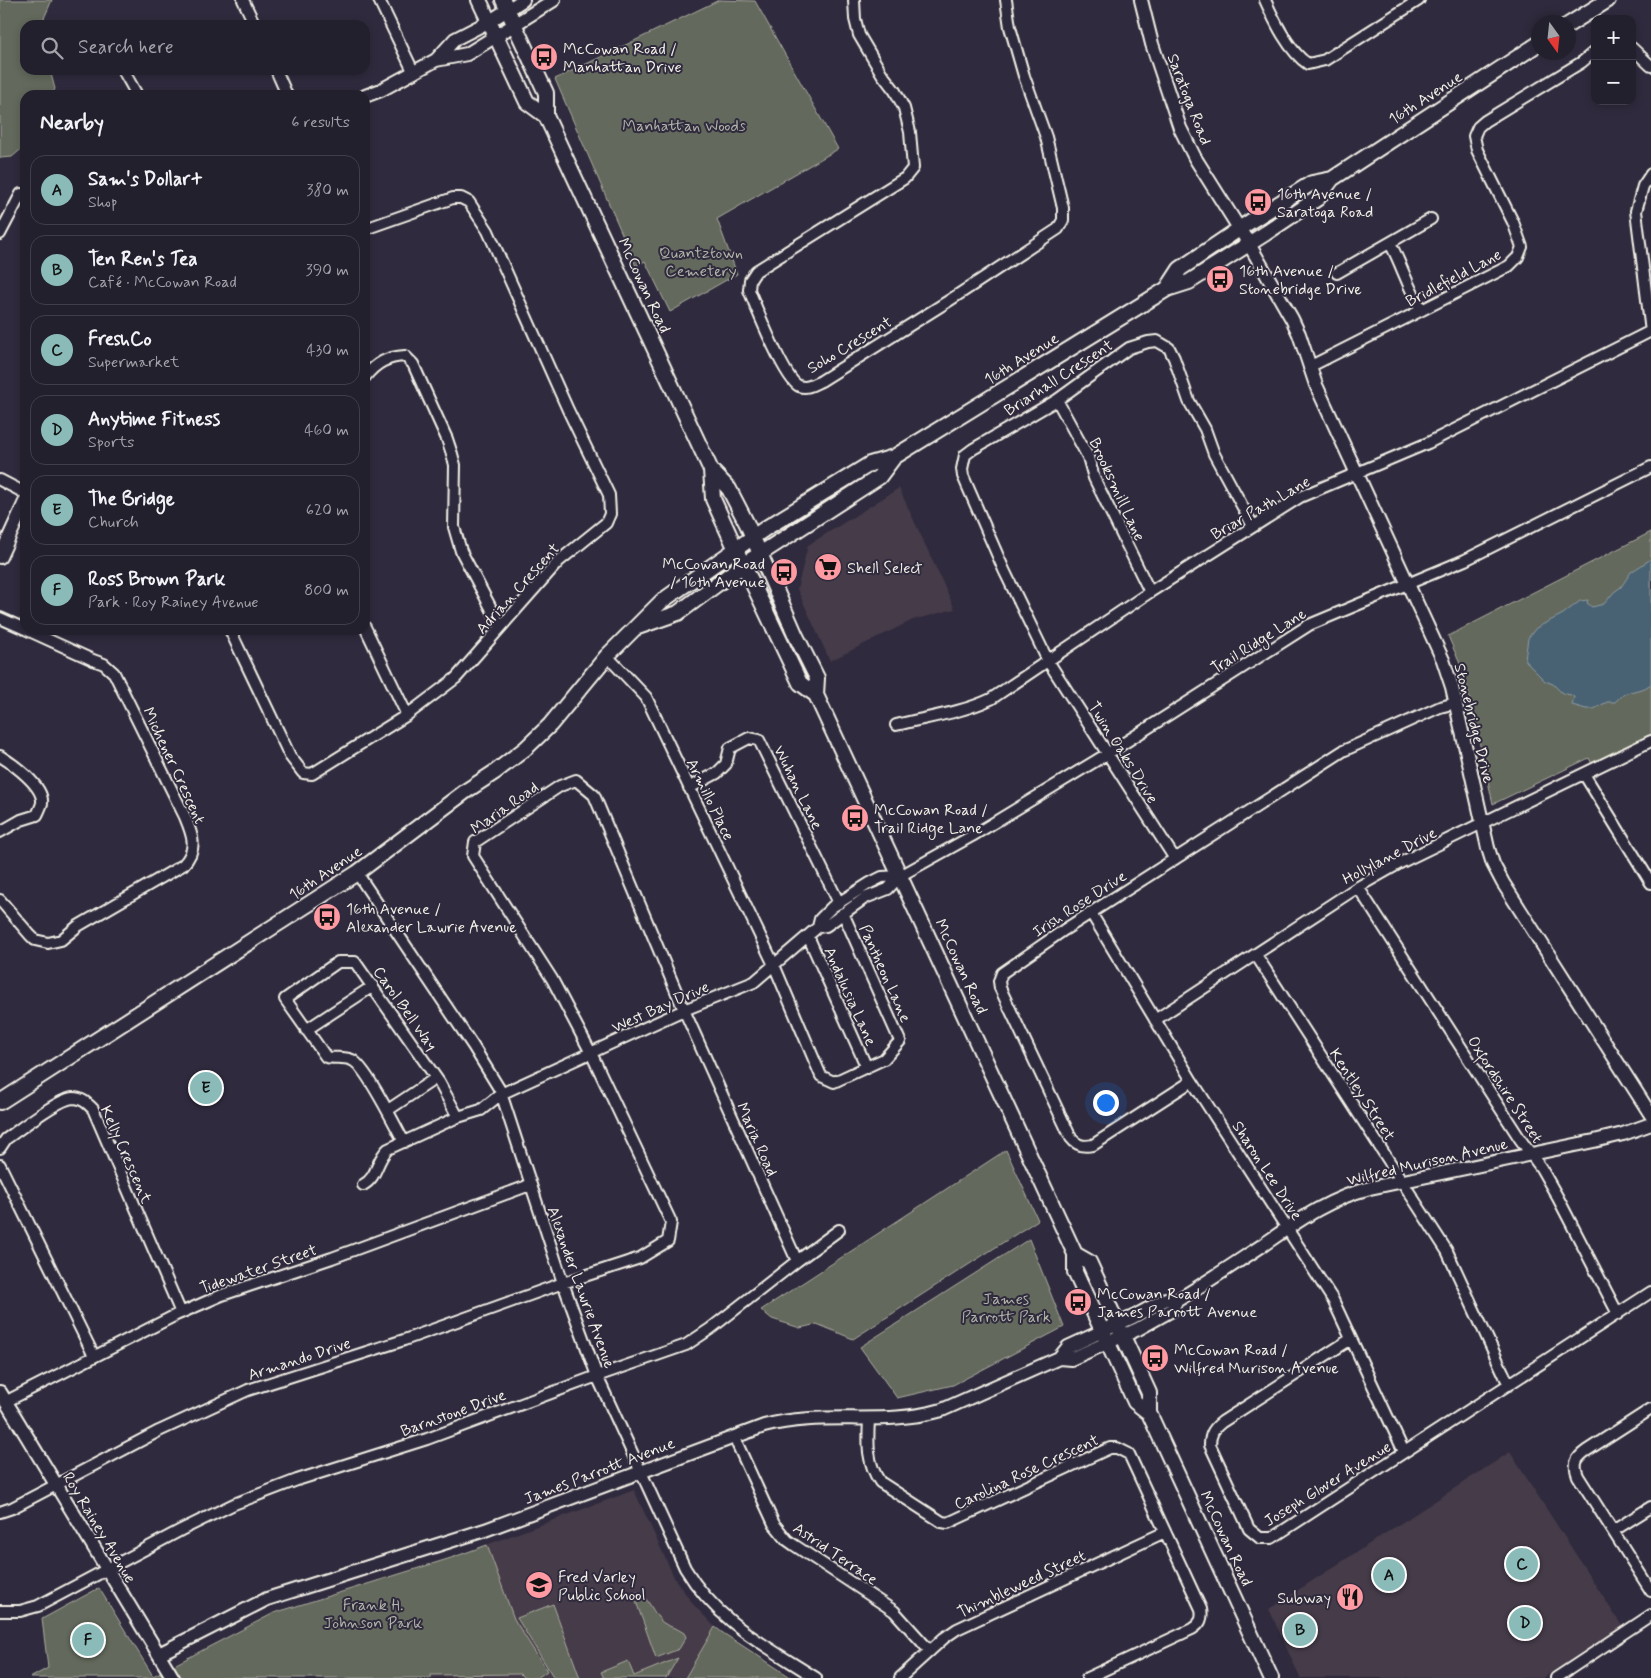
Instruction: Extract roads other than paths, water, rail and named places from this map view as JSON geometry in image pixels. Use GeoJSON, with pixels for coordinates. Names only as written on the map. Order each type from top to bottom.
{"type":"FeatureCollection","features":[{"type":"Feature","properties":{"kind":"main road","name":"McCowan Road"},"geometry":{"type":"LineString","coordinates":[[479,0],[527,102],[546,116]]}},
{"type":"Feature","properties":{"kind":"main road"},"geometry":{"type":"LineString","coordinates":[[1576,20],[1608,0]]}},
{"type":"Feature","properties":{"kind":"main road","name":"McCowan Road"},"geometry":{"type":"LineString","coordinates":[[505,5],[546,93],[546,116],[711,470],[729,489],[753,537],[796,636],[817,678],[816,695]]}},
{"type":"Feature","properties":{"kind":"main road","name":"16th Avenue"},"geometry":{"type":"LineString","coordinates":[[0,1102],[357,873],[466,791],[495,772],[526,748],[550,724],[607,656],[662,601],[735,549],[870,464],[894,457],[1167,289],[1189,282],[1318,198],[1332,179],[1531,49]]}},
{"type":"Feature","properties":{"kind":"main road","name":"16th Avenue"},"geometry":{"type":"LineString","coordinates":[[1167,289],[1180,269],[1239,229],[1312,183],[1332,179]]}},
{"type":"Feature","properties":{"kind":"main road","name":"16th Avenue"},"geometry":{"type":"LineString","coordinates":[[635,628],[678,613],[760,553],[880,477],[894,457]]}},
{"type":"Feature","properties":{"kind":"main road","name":"McCowan Road"},"geometry":{"type":"LineString","coordinates":[[711,470],[713,499],[735,549],[800,683],[816,695],[1075,1254],[1075,1272],[1105,1338],[1135,1402],[1149,1413]]}},
{"type":"Feature","properties":{"kind":"main road","name":"McCowan Road"},"geometry":{"type":"LineString","coordinates":[[1075,1254],[1089,1262],[1149,1393],[1149,1413],[1271,1678]]}},
{"type":"Feature","properties":{"kind":"street"},"geometry":{"type":"LineString","coordinates":[[243,0],[253,20]]}},
{"type":"Feature","properties":{"kind":"street"},"geometry":{"type":"LineString","coordinates":[[380,0],[414,73]]}},
{"type":"Feature","properties":{"kind":"street"},"geometry":{"type":"LineString","coordinates":[[370,94],[436,60],[455,39],[490,21],[505,5],[523,0]]}},
{"type":"Feature","properties":{"kind":"street"},"geometry":{"type":"LineString","coordinates":[[436,60],[467,54],[554,0]]}},
{"type":"Feature","properties":{"kind":"street","name":"Soho Crescent"},"geometry":{"type":"LineString","coordinates":[[854,0],[859,35],[904,108],[910,132],[913,168],[905,178],[756,271],[750,280],[749,290],[781,362],[791,379],[797,385],[806,387],[821,381],[950,300],[1058,229],[1063,220],[1063,208],[1046,137],[1024,76],[1010,27],[1006,0]]}},
{"type":"Feature","properties":{"kind":"street","name":"Saratoga Road"},"geometry":{"type":"LineString","coordinates":[[1140,0],[1152,44],[1180,128],[1195,158],[1249,244]]}},
{"type":"Feature","properties":{"kind":"street"},"geometry":{"type":"LineString","coordinates":[[1265,0],[1293,51],[1301,60],[1308,64],[1325,60],[1419,0]]}},
{"type":"Feature","properties":{"kind":"street"},"geometry":{"type":"LineString","coordinates":[[1636,52],[1651,66]]}},
{"type":"Feature","properties":{"kind":"street","name":"Bridlefield Lane"},"geometry":{"type":"LineString","coordinates":[[1309,367],[1509,266],[1518,257],[1522,247],[1513,222],[1477,150],[1474,136],[1478,127],[1485,121],[1582,62],[1591,54]]}},
{"type":"Feature","properties":{"kind":"street"},"geometry":{"type":"LineString","coordinates":[[126,75],[134,90]]}},
{"type":"Feature","properties":{"kind":"street"},"geometry":{"type":"LineString","coordinates":[[278,75],[285,90]]}},
{"type":"Feature","properties":{"kind":"street"},"geometry":{"type":"LineString","coordinates":[[1651,174],[1643,186],[1636,211],[1651,332]]}},
{"type":"Feature","properties":{"kind":"street"},"geometry":{"type":"LineString","coordinates":[[0,234],[20,196]]}},
{"type":"Feature","properties":{"kind":"street","name":"Adrian Crescent"},"geometry":{"type":"LineString","coordinates":[[232,635],[290,756],[303,773],[312,774],[407,715],[456,678],[559,561],[606,523],[610,514],[609,495],[564,402],[488,231],[469,202],[461,198],[453,198],[370,227]]}},
{"type":"Feature","properties":{"kind":"street"},"geometry":{"type":"LineString","coordinates":[[1337,273],[1432,219]]}},
{"type":"Feature","properties":{"kind":"street"},"geometry":{"type":"LineString","coordinates":[[1390,243],[1413,295],[1422,310]]}},
{"type":"Feature","properties":{"kind":"street","name":"Stonebridge Drive"},"geometry":{"type":"LineString","coordinates":[[1249,244],[1295,327],[1309,367],[1443,660],[1450,678],[1491,857],[1503,883],[1651,1114]]}},
{"type":"Feature","properties":{"kind":"street","name":"Briar Path Lane"},"geometry":{"type":"LineString","coordinates":[[896,725],[977,705],[991,699],[1150,592],[1300,497],[1454,430],[1651,332]]}},
{"type":"Feature","properties":{"kind":"street","name":"Briarhall Crescent"},"geometry":{"type":"LineString","coordinates":[[1048,661],[971,496],[962,469],[965,455],[973,448],[1057,400],[1129,348],[1157,341],[1169,348],[1189,401],[1205,428],[1214,454],[1253,526]]}},
{"type":"Feature","properties":{"kind":"street"},"geometry":{"type":"LineString","coordinates":[[370,370],[373,366],[396,356],[405,356],[413,364],[447,438],[455,465],[454,527],[461,551],[501,627]]}},
{"type":"Feature","properties":{"kind":"street","name":"Brooksmill Lane"},"geometry":{"type":"LineString","coordinates":[[1057,400],[1088,458],[1094,478],[1150,592]]}},
{"type":"Feature","properties":{"kind":"street","name":"Trail Ridge Lane"},"geometry":{"type":"LineString","coordinates":[[900,876],[972,836],[1107,754],[1308,625],[1476,554],[1651,467]]}},
{"type":"Feature","properties":{"kind":"street"},"geometry":{"type":"LineString","coordinates":[[0,480],[20,490]]}},
{"type":"Feature","properties":{"kind":"street"},"geometry":{"type":"LineString","coordinates":[[0,557],[20,513]]}},
{"type":"Feature","properties":{"kind":"street","name":"Michener Crescent"},"geometry":{"type":"LineString","coordinates":[[0,618],[20,627]]}},
{"type":"Feature","properties":{"kind":"street","name":"Michener Crescent"},"geometry":{"type":"LineString","coordinates":[[0,900],[36,940],[48,943],[60,940],[78,926],[183,865],[190,857],[193,846],[191,832],[185,817],[114,673],[104,664],[37,635]]}},
{"type":"Feature","properties":{"kind":"street"},"geometry":{"type":"LineString","coordinates":[[369,635],[407,715]]}},
{"type":"Feature","properties":{"kind":"street","name":"Armillo Place"},"geometry":{"type":"LineString","coordinates":[[607,656],[646,697],[774,965]]}},
{"type":"Feature","properties":{"kind":"street","name":"Twin Oaks Drive"},"geometry":{"type":"LineString","coordinates":[[1048,661],[1175,859]]}},
{"type":"Feature","properties":{"kind":"street","name":"Irish Rose Drive"},"geometry":{"type":"LineString","coordinates":[[1192,1081],[1093,1145],[1081,1146],[1075,1143],[1000,988],[999,981],[1002,973],[1091,913],[1352,746],[1440,707],[1456,703]]}},
{"type":"Feature","properties":{"kind":"street","name":"Wuhan Lane"},"geometry":{"type":"LineString","coordinates":[[689,788],[717,773],[726,764],[730,748],[749,738],[759,740],[839,902]]}},
{"type":"Feature","properties":{"kind":"street","name":"Hollylane Drive"},"geometry":{"type":"LineString","coordinates":[[1155,1020],[1358,887],[1402,862],[1651,741]]}},
{"type":"Feature","properties":{"kind":"street"},"geometry":{"type":"LineString","coordinates":[[0,756],[20,769],[41,793],[42,803],[37,815],[21,820],[0,832]]}},
{"type":"Feature","properties":{"kind":"street"},"geometry":{"type":"LineString","coordinates":[[1584,774],[1651,882]]}},
{"type":"Feature","properties":{"kind":"street","name":"Maria Road"},"geometry":{"type":"LineString","coordinates":[[562,1283],[640,1258],[668,1241],[671,1222],[592,1053],[552,979],[473,856],[475,842],[560,786],[576,780],[594,795],[684,1010],[796,1261]]}},
{"type":"Feature","properties":{"kind":"street","name":"Alexander Lawrie Avenue"},"geometry":{"type":"LineString","coordinates":[[357,873],[473,1046],[501,1094],[562,1283],[597,1376],[685,1568],[703,1595],[719,1612],[735,1625],[816,1678]]}},
{"type":"Feature","properties":{"kind":"street","name":"West Bay Drive"},"geometry":{"type":"LineString","coordinates":[[818,927],[820,918],[839,902],[878,879],[900,876]]}},
{"type":"Feature","properties":{"kind":"street","name":"West Bay Drive"},"geometry":{"type":"LineString","coordinates":[[363,1185],[372,1178],[383,1153],[388,1149],[458,1117],[481,1110],[501,1094],[684,1010],[754,982],[818,927],[826,926],[865,898],[888,889],[900,876]]}},
{"type":"Feature","properties":{"kind":"street","name":"Oxfordshire Street"},"geometry":{"type":"LineString","coordinates":[[1358,887],[1558,1198],[1618,1314]]}},
{"type":"Feature","properties":{"kind":"street","name":"Pantheon Lane"},"geometry":{"type":"LineString","coordinates":[[774,965],[822,1076],[834,1082],[884,1059],[900,1041],[843,913]]}},
{"type":"Feature","properties":{"kind":"street","name":"Sharon Lee Drive"},"geometry":{"type":"LineString","coordinates":[[1091,913],[1192,1081],[1333,1300],[1404,1452]]}},
{"type":"Feature","properties":{"kind":"street","name":"Andalusia Lane"},"geometry":{"type":"LineString","coordinates":[[808,936],[867,1068]]}},
{"type":"Feature","properties":{"kind":"street","name":"Kentley Street"},"geometry":{"type":"LineString","coordinates":[[1256,955],[1447,1251],[1508,1385]]}},
{"type":"Feature","properties":{"kind":"street","name":"Carol Bell Way"},"geometry":{"type":"LineString","coordinates":[[306,1030],[285,999],[338,962],[355,962],[436,1078],[458,1117]]}},
{"type":"Feature","properties":{"kind":"street"},"geometry":{"type":"LineString","coordinates":[[372,986],[306,1030],[326,1057],[354,1060],[361,1067],[388,1110],[404,1142]]}},
{"type":"Feature","properties":{"kind":"street"},"geometry":{"type":"LineString","coordinates":[[388,1110],[436,1078]]}},
{"type":"Feature","properties":{"kind":"street","name":"Kelly Crescent"},"geometry":{"type":"LineString","coordinates":[[0,1148],[6,1139],[61,1101],[72,1098],[83,1100],[93,1109],[180,1313]]}},
{"type":"Feature","properties":{"kind":"street","name":"Wilfred Murison Avenue"},"geometry":{"type":"LineString","coordinates":[[1105,1338],[1120,1330],[1172,1310],[1176,1301],[1287,1228],[1335,1199],[1363,1190],[1617,1136],[1651,1124]]}},
{"type":"Feature","properties":{"kind":"street"},"geometry":{"type":"LineString","coordinates":[[0,1165],[94,1356]]}},
{"type":"Feature","properties":{"kind":"street","name":"Tidewater Street"},"geometry":{"type":"LineString","coordinates":[[3,1397],[94,1356],[180,1313],[231,1291],[332,1258],[530,1186]]}},
{"type":"Feature","properties":{"kind":"street","name":"Barnstone Drive"},"geometry":{"type":"LineString","coordinates":[[0,1611],[20,1611],[38,1606],[205,1517],[280,1486],[427,1439],[686,1345],[710,1329],[838,1230]]}},
{"type":"Feature","properties":{"kind":"street","name":"Armando Drive"},"geometry":{"type":"LineString","coordinates":[[0,1512],[12,1508],[159,1431],[248,1390],[404,1340],[562,1283]]}},
{"type":"Feature","properties":{"kind":"street","name":"Joseph Glover Avenue"},"geometry":{"type":"LineString","coordinates":[[1351,1339],[1222,1422],[1213,1431],[1210,1445],[1249,1529],[1260,1538],[1272,1538],[1651,1292]]}},
{"type":"Feature","properties":{"kind":"street","name":"James Parrott Avenue"},"geometry":{"type":"LineString","coordinates":[[159,1654],[267,1599],[485,1530],[764,1426],[788,1420],[913,1417],[942,1410],[1059,1358],[1068,1348],[1105,1338]]}},
{"type":"Feature","properties":{"kind":"street","name":"Roy Rainey Avenue"},"geometry":{"type":"LineString","coordinates":[[3,1397],[55,1486],[173,1678]]}},
{"type":"Feature","properties":{"kind":"street"},"geometry":{"type":"LineString","coordinates":[[1651,1409],[1586,1451],[1577,1458],[1575,1464],[1578,1476],[1651,1591]]}},
{"type":"Feature","properties":{"kind":"street","name":"Carolina Rose Crescent"},"geometry":{"type":"LineString","coordinates":[[869,1419],[869,1461],[880,1482],[942,1522],[948,1523],[1110,1448],[1124,1450],[1132,1458],[1201,1609],[1201,1621],[1189,1631],[1087,1678]]}},
{"type":"Feature","properties":{"kind":"street","name":"Astrid Terrace"},"geometry":{"type":"LineString","coordinates":[[734,1437],[774,1524],[780,1532],[794,1545],[894,1611],[930,1650]]}},
{"type":"Feature","properties":{"kind":"street"},"geometry":{"type":"LineString","coordinates":[[1613,1531],[1651,1507]]}},
{"type":"Feature","properties":{"kind":"street","name":"Thimbleweed Street"},"geometry":{"type":"LineString","coordinates":[[900,1678],[957,1628],[1165,1532]]}},
{"type":"Feature","properties":{"kind":"street"},"geometry":{"type":"LineString","coordinates":[[1556,1678],[1651,1615]]}},
{"type":"Feature","properties":{"kind":"water"},"geometry":{"type":"Polygon","coordinates":[[[1651,559],[1651,684],[1645,688],[1623,694],[1615,702],[1607,702],[1594,709],[1572,705],[1574,697],[1562,693],[1553,684],[1545,681],[1525,659],[1528,638],[1536,628],[1563,614],[1580,601],[1588,600],[1587,603],[1592,607],[1604,604],[1621,587],[1631,572],[1651,559]]]}},
{"type":"Feature","properties":{"kind":"place","name":"McCowan Road / Manhattan Drive"},"geometry":{"type":"Point","coordinates":[544,57]}},
{"type":"Feature","properties":{"kind":"place","name":"16th Avenue / Saratoga Road"},"geometry":{"type":"Point","coordinates":[1258,202]}},
{"type":"Feature","properties":{"kind":"place","name":"16th Avenue / Stonebridge Drive"},"geometry":{"type":"Point","coordinates":[1220,279]}},
{"type":"Feature","properties":{"kind":"place","name":"Shell Select"},"geometry":{"type":"Point","coordinates":[828,567]}},
{"type":"Feature","properties":{"kind":"place","name":"McCowan Road / 16th Avenue"},"geometry":{"type":"Point","coordinates":[784,572]}},
{"type":"Feature","properties":{"kind":"place","name":"McCowan Road / Trail Ridge Lane"},"geometry":{"type":"Point","coordinates":[855,818]}},
{"type":"Feature","properties":{"kind":"place","name":"16th Avenue / Alexander Lawrie Avenue"},"geometry":{"type":"Point","coordinates":[327,917]}},
{"type":"Feature","properties":{"kind":"place","name":"The Bridge"},"geometry":{"type":"Point","coordinates":[206,1088]}},
{"type":"Feature","properties":{"kind":"place","name":"McCowan Road / James Parrott Avenue"},"geometry":{"type":"Point","coordinates":[1078,1302]}},
{"type":"Feature","properties":{"kind":"place","name":"McCowan Road / Wilfred Murison Avenue"},"geometry":{"type":"Point","coordinates":[1155,1358]}},
{"type":"Feature","properties":{"kind":"place","name":"FreshCo"},"geometry":{"type":"Point","coordinates":[1522,1564]}},
{"type":"Feature","properties":{"kind":"place","name":"Sam's Dollar+"},"geometry":{"type":"Point","coordinates":[1389,1575]}},
{"type":"Feature","properties":{"kind":"place","name":"Fred Varley Public School"},"geometry":{"type":"Point","coordinates":[539,1585]}},
{"type":"Feature","properties":{"kind":"place","name":"Subway"},"geometry":{"type":"Point","coordinates":[1350,1597]}},
{"type":"Feature","properties":{"kind":"place","name":"Anytime Fitness"},"geometry":{"type":"Point","coordinates":[1525,1623]}},
{"type":"Feature","properties":{"kind":"place","name":"Ten Ren's Tea"},"geometry":{"type":"Point","coordinates":[1300,1630]}},
{"type":"Feature","properties":{"kind":"place","name":"Ross Brown Park"},"geometry":{"type":"Point","coordinates":[88,1640]}},
{"type":"Feature","properties":{"kind":"park label","name":"Manhattan Woods"},"geometry":{"type":"Point","coordinates":[684,125]}},
{"type":"Feature","properties":{"kind":"park label","name":"Quantztown Cemetery"},"geometry":{"type":"Point","coordinates":[701,261]}},
{"type":"Feature","properties":{"kind":"park label","name":"James Parrott Park"},"geometry":{"type":"Point","coordinates":[1006,1307]}},
{"type":"Feature","properties":{"kind":"park label","name":"Frank H. Johnson Park"},"geometry":{"type":"Point","coordinates":[373,1613]}}]}
